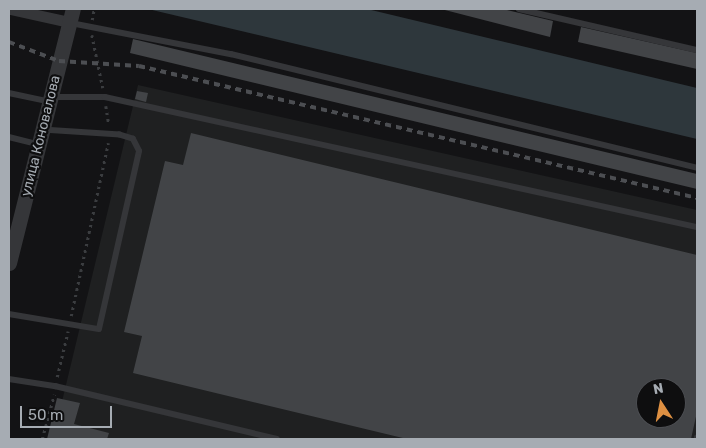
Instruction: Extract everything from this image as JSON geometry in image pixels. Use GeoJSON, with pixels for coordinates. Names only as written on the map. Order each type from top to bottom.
{"type":"FeatureCollection","features":[{"type":"Feature","properties":{"kind":"street"},"geometry":{"type":"LineString","coordinates":[[10,9],[72,13]]}},
{"type":"Feature","properties":{"kind":"street","name":"улица Коновалова"},"geometry":{"type":"LineString","coordinates":[[9,263],[72,13]]}},
{"type":"Feature","properties":{"kind":"lane"},"geometry":{"type":"LineString","coordinates":[[519,9],[697,50]]}},
{"type":"Feature","properties":{"kind":"lane"},"geometry":{"type":"LineString","coordinates":[[72,13],[90,28],[231,54],[697,168]]}},
{"type":"Feature","properties":{"kind":"lane"},"geometry":{"type":"LineString","coordinates":[[9,93],[51,100],[105,98],[697,227]]}},
{"type":"Feature","properties":{"kind":"lane"},"geometry":{"type":"LineString","coordinates":[[9,137],[110,133],[133,139],[140,151],[99,329],[70,322],[9,314]]}},
{"type":"Feature","properties":{"kind":"lane"},"geometry":{"type":"LineString","coordinates":[[9,378],[55,386],[277,439]]}},
{"type":"Feature","properties":{"kind":"path"},"geometry":{"type":"LineString","coordinates":[[42,439],[70,322],[110,133],[105,98],[90,28],[94,9]]}},
{"type":"Feature","properties":{"kind":"shaded area"},"geometry":{"type":"Polygon","coordinates":[[[148,9],[367,9],[697,88],[697,139],[148,9]]]}},
{"type":"Feature","properties":{"kind":"shaded area"},"geometry":{"type":"Polygon","coordinates":[[[138,85],[697,210],[697,439],[53,439],[138,85]]]}},
{"type":"Feature","properties":{"kind":"building"},"geometry":{"type":"Polygon","coordinates":[[[441,9],[503,9],[553,21],[550,37],[441,9]]]}},
{"type":"Feature","properties":{"kind":"building"},"geometry":{"type":"Polygon","coordinates":[[[581,27],[697,53],[697,69],[578,42],[581,27]]]}},
{"type":"Feature","properties":{"kind":"building"},"geometry":{"type":"Polygon","coordinates":[[[133,39],[697,174],[697,189],[130,53],[133,39]]]}},
{"type":"Feature","properties":{"kind":"building"},"geometry":{"type":"Polygon","coordinates":[[[137,91],[148,93],[146,102],[135,99],[137,91]]]}},
{"type":"Feature","properties":{"kind":"building"},"geometry":{"type":"Polygon","coordinates":[[[191,133],[697,255],[697,412],[691,439],[407,439],[133,373],[142,336],[124,332],[165,161],[183,165],[191,133]]]}},
{"type":"Feature","properties":{"kind":"building"},"geometry":{"type":"Polygon","coordinates":[[[57,398],[80,403],[74,424],[109,433],[107,439],[47,439],[57,398]]]}},
{"type":"Feature","properties":{"kind":"railway"},"geometry":{"type":"LineString","coordinates":[[9,42],[59,61],[139,66],[697,198]]}}]}
